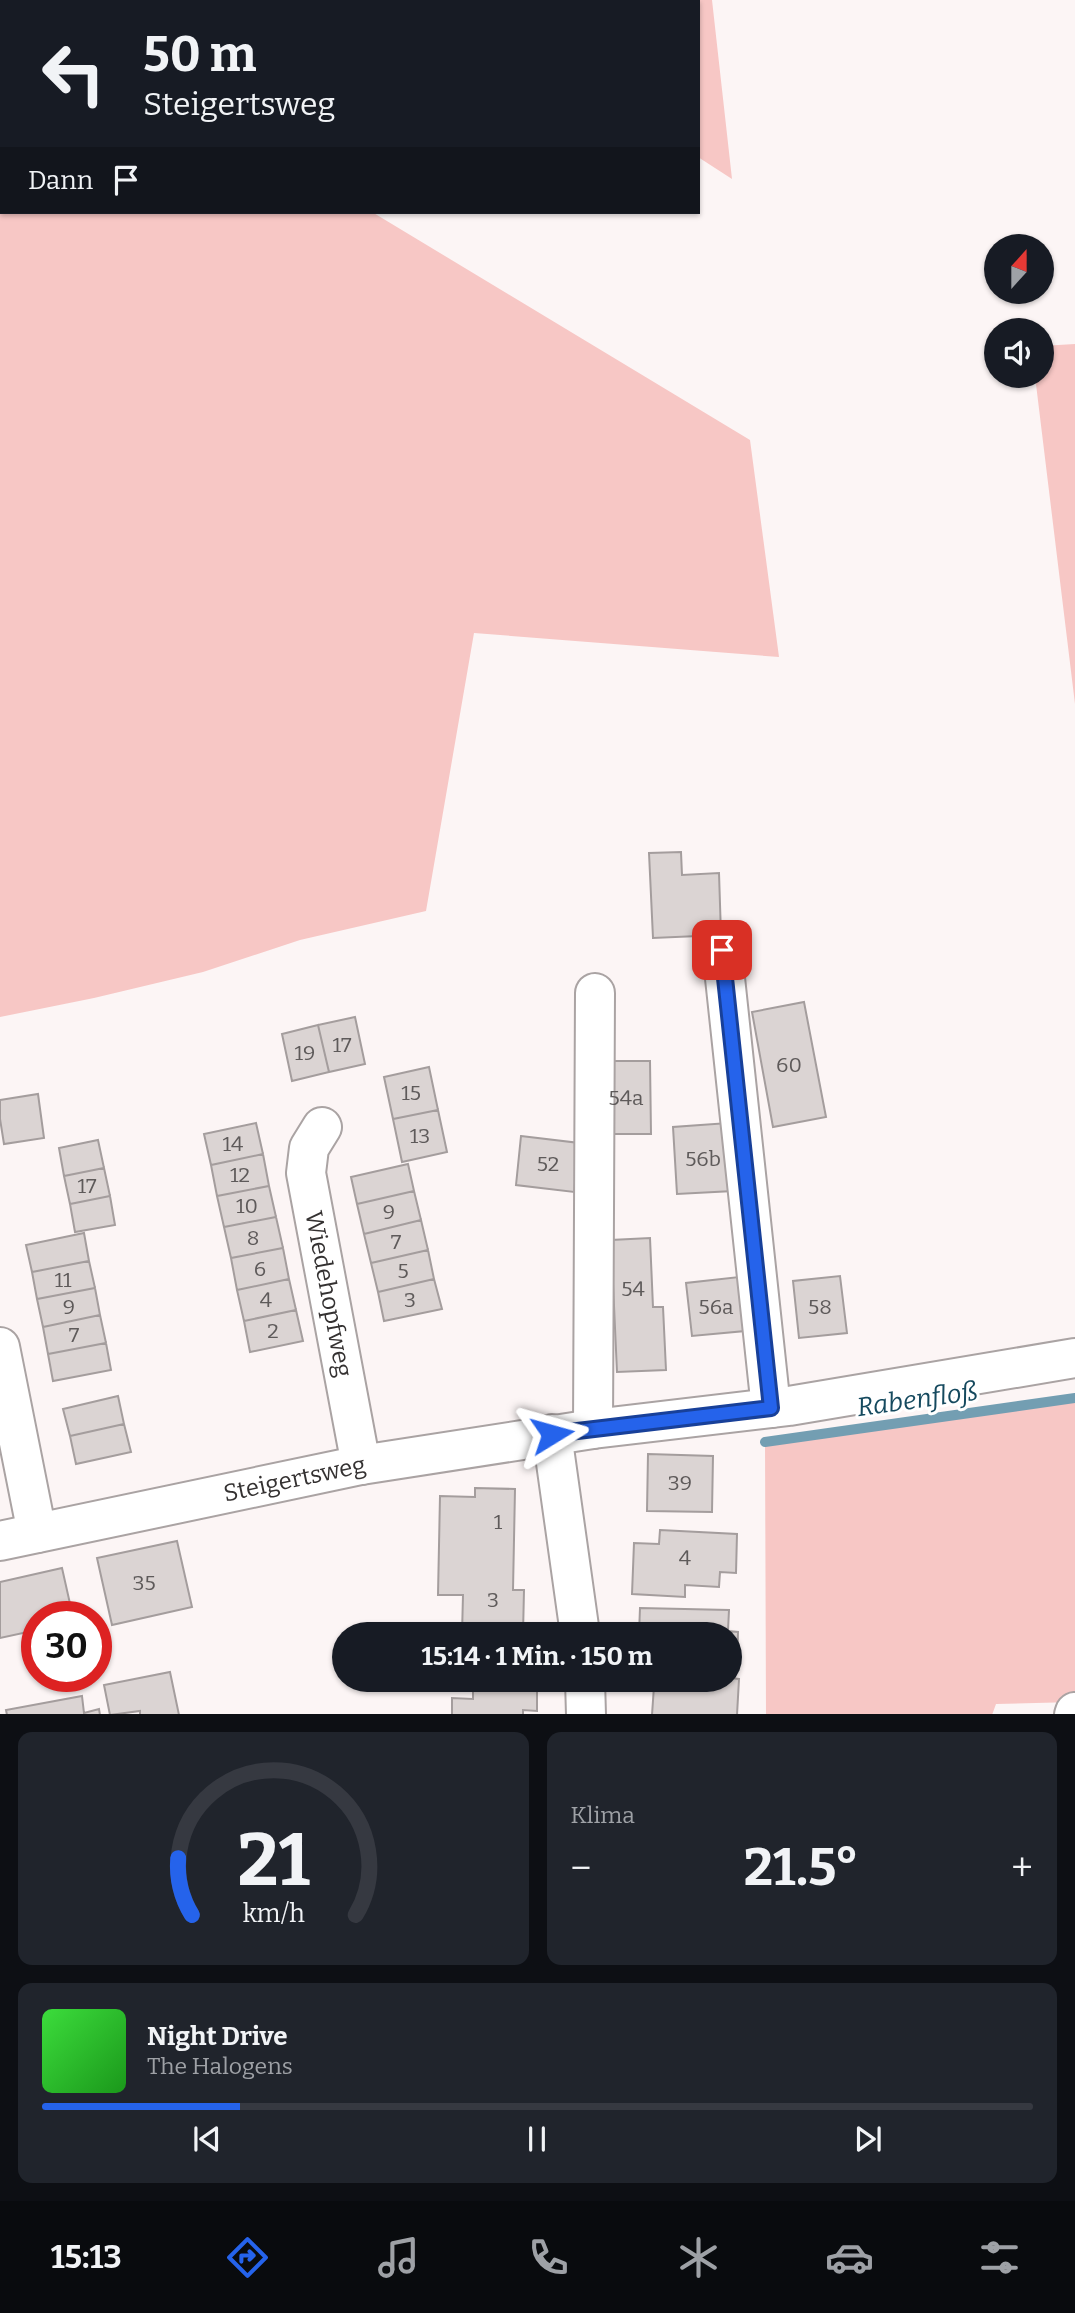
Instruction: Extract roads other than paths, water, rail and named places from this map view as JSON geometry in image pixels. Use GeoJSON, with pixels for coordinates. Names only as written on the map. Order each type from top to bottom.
{"type":"FeatureCollection","features":[{"type":"Feature","properties":{"kind":"street"},"geometry":{"type":"LineString","coordinates":[[722,950],[780,1407]]}},
{"type":"Feature","properties":{"kind":"street"},"geometry":{"type":"LineString","coordinates":[[593,1429],[595,993]]}},
{"type":"Feature","properties":{"kind":"street","name":"Wiedehopfweg"},"geometry":{"type":"LineString","coordinates":[[322,1127],[309,1148],[306,1173],[361,1465]]}},
{"type":"Feature","properties":{"kind":"street"},"geometry":{"type":"LineString","coordinates":[[771,1168],[780,1407]]}},
{"type":"Feature","properties":{"kind":"street"},"geometry":{"type":"LineString","coordinates":[[0,1348],[37,1533]]}},
{"type":"Feature","properties":{"kind":"street","name":"Steigertsweg"},"geometry":{"type":"LineString","coordinates":[[0,1541],[361,1465],[552,1434],[780,1407],[1075,1357]]}},
{"type":"Feature","properties":{"kind":"street"},"geometry":{"type":"LineString","coordinates":[[552,1434],[577,1622]]}},
{"type":"Feature","properties":{"kind":"street"},"geometry":{"type":"LineString","coordinates":[[585,1692],[586,1714]]}},
{"type":"Feature","properties":{"kind":"waterway","name":"Rabenfloß"},"geometry":{"type":"LineString","coordinates":[[765,1442],[1075,1398]]}}]}
